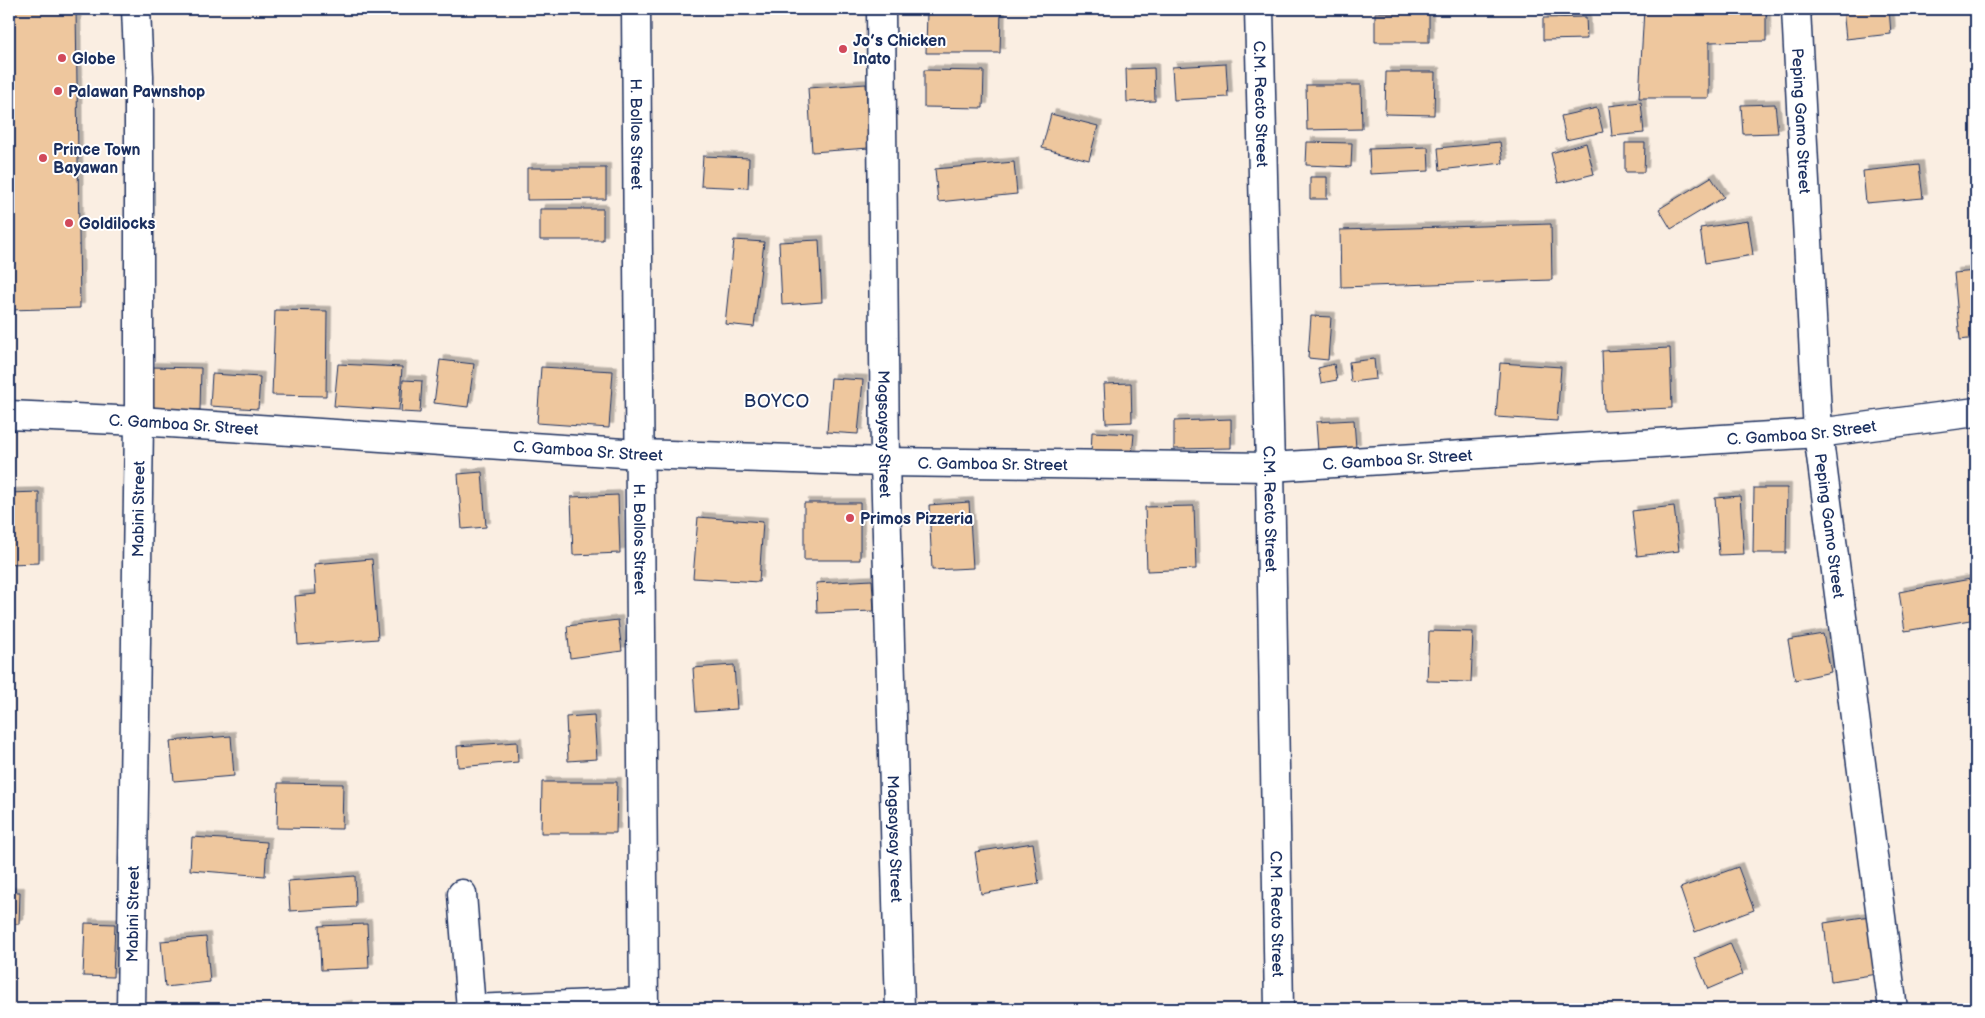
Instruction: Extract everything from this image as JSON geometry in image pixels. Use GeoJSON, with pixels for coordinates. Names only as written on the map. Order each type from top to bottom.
{"type":"FeatureCollection","features":[{"type":"Feature","properties":{"kind":"street","name":"Mabini Street"},"geometry":{"type":"LineString","coordinates":[[132,1009],[139,421],[139,76],[136,9]]}},
{"type":"Feature","properties":{"kind":"street","name":"H. Bollos Street"},"geometry":{"type":"LineString","coordinates":[[636,9],[644,1006]]}},
{"type":"Feature","properties":{"kind":"street","name":"Magsaysay Street"},"geometry":{"type":"LineString","coordinates":[[881,9],[885,462],[900,1009]]}},
{"type":"Feature","properties":{"kind":"street","name":"C.M. Recto Street"},"geometry":{"type":"LineString","coordinates":[[1259,9],[1270,467],[1279,1009]]}},
{"type":"Feature","properties":{"kind":"street","name":"Peping Gamo Street"},"geometry":{"type":"LineString","coordinates":[[1796,9],[1818,433],[1893,1009]]}},
{"type":"Feature","properties":{"kind":"street","name":"C. Gamboa Sr. Street"},"geometry":{"type":"LineString","coordinates":[[9,415],[139,421],[639,454],[885,462],[1270,467],[1818,433],[1976,412]]}},
{"type":"Feature","properties":{"kind":"street"},"geometry":{"type":"LineString","coordinates":[[462,894],[471,1009],[644,1006]]}},
{"type":"Feature","properties":{"kind":"building","name":"Prince Town Bayawan"},"geometry":{"type":"Polygon","coordinates":[[[9,9],[76,9],[80,308],[9,310],[9,9]]]}},
{"type":"Feature","properties":{"kind":"building"},"geometry":{"type":"Polygon","coordinates":[[[927,9],[1001,9],[1000,53],[926,53],[927,9]]]}},
{"type":"Feature","properties":{"kind":"building"},"geometry":{"type":"Polygon","coordinates":[[[1484,9],[1538,9],[1538,10],[1484,11],[1484,9]]]}},
{"type":"Feature","properties":{"kind":"building"},"geometry":{"type":"Polygon","coordinates":[[[1644,9],[1766,9],[1766,41],[1709,42],[1709,98],[1639,98],[1644,9]]]}},
{"type":"Feature","properties":{"kind":"building"},"geometry":{"type":"Polygon","coordinates":[[[1843,9],[1889,9],[1891,34],[1846,39],[1843,9]]]}},
{"type":"Feature","properties":{"kind":"building"},"geometry":{"type":"Polygon","coordinates":[[[1375,13],[1429,13],[1429,42],[1375,42],[1375,13]]]}},
{"type":"Feature","properties":{"kind":"building"},"geometry":{"type":"Polygon","coordinates":[[[1586,17],[1587,39],[1543,40],[1543,18],[1586,17]]]}},
{"type":"Feature","properties":{"kind":"building"},"geometry":{"type":"Polygon","coordinates":[[[1226,64],[1228,97],[1174,100],[1172,67],[1226,64]]]}},
{"type":"Feature","properties":{"kind":"building"},"geometry":{"type":"Polygon","coordinates":[[[1154,68],[1155,101],[1127,102],[1126,69],[1154,68]]]}},
{"type":"Feature","properties":{"kind":"building"},"geometry":{"type":"Polygon","coordinates":[[[924,70],[984,71],[983,108],[924,107],[924,70]]]}},
{"type":"Feature","properties":{"kind":"building"},"geometry":{"type":"Polygon","coordinates":[[[1386,72],[1435,72],[1434,115],[1385,114],[1386,72]]]}},
{"type":"Feature","properties":{"kind":"building"},"geometry":{"type":"Polygon","coordinates":[[[866,84],[869,148],[812,152],[808,88],[866,84]]]}},
{"type":"Feature","properties":{"kind":"building"},"geometry":{"type":"Polygon","coordinates":[[[1306,85],[1361,85],[1362,129],[1307,130],[1306,85]]]}},
{"type":"Feature","properties":{"kind":"building"},"geometry":{"type":"Polygon","coordinates":[[[1641,102],[1644,133],[1612,136],[1609,106],[1641,102]]]}},
{"type":"Feature","properties":{"kind":"building"},"geometry":{"type":"Polygon","coordinates":[[[1775,104],[1778,133],[1743,134],[1741,105],[1775,104]]]}},
{"type":"Feature","properties":{"kind":"building"},"geometry":{"type":"Polygon","coordinates":[[[1597,108],[1603,132],[1566,140],[1561,116],[1597,108]]]}},
{"type":"Feature","properties":{"kind":"building"},"geometry":{"type":"Polygon","coordinates":[[[1051,114],[1098,126],[1089,160],[1042,148],[1051,114]]]}},
{"type":"Feature","properties":{"kind":"building"},"geometry":{"type":"Polygon","coordinates":[[[1307,142],[1352,143],[1351,167],[1306,165],[1307,142]]]}},
{"type":"Feature","properties":{"kind":"building"},"geometry":{"type":"Polygon","coordinates":[[[1500,142],[1503,163],[1440,170],[1438,148],[1500,142]]]}},
{"type":"Feature","properties":{"kind":"building"},"geometry":{"type":"Polygon","coordinates":[[[1586,143],[1594,174],[1558,183],[1551,153],[1586,143]]]}},
{"type":"Feature","properties":{"kind":"building"},"geometry":{"type":"Polygon","coordinates":[[[1625,143],[1645,143],[1644,172],[1625,172],[1625,143]]]}},
{"type":"Feature","properties":{"kind":"building"},"geometry":{"type":"Polygon","coordinates":[[[1428,147],[1429,171],[1370,174],[1369,149],[1428,147]]]}},
{"type":"Feature","properties":{"kind":"building"},"geometry":{"type":"Polygon","coordinates":[[[703,156],[749,158],[748,188],[701,186],[703,156]]]}},
{"type":"Feature","properties":{"kind":"building"},"geometry":{"type":"Polygon","coordinates":[[[1014,162],[1017,194],[938,202],[935,169],[1014,162]]]}},
{"type":"Feature","properties":{"kind":"building"},"geometry":{"type":"Polygon","coordinates":[[[1919,165],[1923,198],[1866,203],[1863,171],[1919,165]]]}},
{"type":"Feature","properties":{"kind":"building"},"geometry":{"type":"Polygon","coordinates":[[[527,168],[606,168],[606,199],[527,200],[527,168]]]}},
{"type":"Feature","properties":{"kind":"building"},"geometry":{"type":"Polygon","coordinates":[[[1310,177],[1327,177],[1327,199],[1310,199],[1310,177]]]}},
{"type":"Feature","properties":{"kind":"building"},"geometry":{"type":"Polygon","coordinates":[[[1711,177],[1724,197],[1671,229],[1659,209],[1711,177]]]}},
{"type":"Feature","properties":{"kind":"building"},"geometry":{"type":"Polygon","coordinates":[[[540,209],[603,209],[603,240],[540,240],[540,209]]]}},
{"type":"Feature","properties":{"kind":"building"},"geometry":{"type":"Polygon","coordinates":[[[1748,221],[1753,255],[1705,263],[1700,228],[1748,221]]]}},
{"type":"Feature","properties":{"kind":"building"},"geometry":{"type":"Polygon","coordinates":[[[1551,224],[1552,280],[1341,287],[1340,230],[1551,224]]]}},
{"type":"Feature","properties":{"kind":"building"},"geometry":{"type":"Polygon","coordinates":[[[734,240],[764,242],[754,327],[725,324],[734,240]]]}},
{"type":"Feature","properties":{"kind":"building"},"geometry":{"type":"Polygon","coordinates":[[[819,240],[822,302],[782,305],[779,242],[819,240]]]}},
{"type":"Feature","properties":{"kind":"building"},"geometry":{"type":"Polygon","coordinates":[[[1976,271],[1976,338],[1960,340],[1954,273],[1976,271]]]}},
{"type":"Feature","properties":{"kind":"building"},"geometry":{"type":"Polygon","coordinates":[[[275,310],[327,311],[326,396],[272,395],[275,310]]]}},
{"type":"Feature","properties":{"kind":"building"},"geometry":{"type":"Polygon","coordinates":[[[1311,316],[1331,317],[1328,360],[1308,358],[1311,316]]]}},
{"type":"Feature","properties":{"kind":"building"},"geometry":{"type":"Polygon","coordinates":[[[1670,348],[1672,408],[1604,411],[1602,351],[1670,348]]]}},
{"type":"Feature","properties":{"kind":"building"},"geometry":{"type":"Polygon","coordinates":[[[1374,359],[1376,379],[1351,382],[1349,362],[1374,359]]]}},
{"type":"Feature","properties":{"kind":"building"},"geometry":{"type":"Polygon","coordinates":[[[440,360],[474,364],[468,407],[434,403],[440,360]]]}},
{"type":"Feature","properties":{"kind":"building"},"geometry":{"type":"Polygon","coordinates":[[[1500,363],[1561,367],[1557,421],[1496,417],[1500,363]]]}},
{"type":"Feature","properties":{"kind":"building"},"geometry":{"type":"Polygon","coordinates":[[[338,364],[402,367],[399,410],[334,406],[338,364]]]}},
{"type":"Feature","properties":{"kind":"building"},"geometry":{"type":"Polygon","coordinates":[[[1334,364],[1337,380],[1321,383],[1318,368],[1334,364]]]}},
{"type":"Feature","properties":{"kind":"building"},"geometry":{"type":"Polygon","coordinates":[[[151,367],[201,368],[200,410],[150,410],[151,367]]]}},
{"type":"Feature","properties":{"kind":"building"},"geometry":{"type":"Polygon","coordinates":[[[541,367],[613,371],[609,428],[537,423],[541,367]]]}},
{"type":"Feature","properties":{"kind":"building"},"geometry":{"type":"Polygon","coordinates":[[[212,374],[260,377],[258,409],[210,406],[212,374]]]}},
{"type":"Feature","properties":{"kind":"building"},"geometry":{"type":"Polygon","coordinates":[[[831,378],[863,380],[858,434],[827,432],[831,378]]]}},
{"type":"Feature","properties":{"kind":"building"},"geometry":{"type":"Polygon","coordinates":[[[403,380],[422,381],[420,413],[401,412],[403,380]]]}},
{"type":"Feature","properties":{"kind":"building"},"geometry":{"type":"Polygon","coordinates":[[[1131,383],[1132,422],[1106,423],[1104,384],[1131,383]]]}},
{"type":"Feature","properties":{"kind":"building"},"geometry":{"type":"Polygon","coordinates":[[[1231,419],[1231,448],[1174,449],[1174,421],[1231,419]]]}},
{"type":"Feature","properties":{"kind":"building"},"geometry":{"type":"Polygon","coordinates":[[[1354,420],[1356,448],[1318,451],[1316,422],[1354,420]]]}},
{"type":"Feature","properties":{"kind":"building"},"geometry":{"type":"Polygon","coordinates":[[[1092,432],[1134,434],[1132,456],[1091,454],[1092,432]]]}},
{"type":"Feature","properties":{"kind":"building"},"geometry":{"type":"Polygon","coordinates":[[[482,472],[486,527],[462,529],[458,474],[482,472]]]}},
{"type":"Feature","properties":{"kind":"building"},"geometry":{"type":"Polygon","coordinates":[[[1754,488],[1787,488],[1786,553],[1753,553],[1754,488]]]}},
{"type":"Feature","properties":{"kind":"building"},"geometry":{"type":"Polygon","coordinates":[[[39,492],[39,563],[9,564],[9,493],[39,492]]]}},
{"type":"Feature","properties":{"kind":"building"},"geometry":{"type":"Polygon","coordinates":[[[618,495],[620,553],[573,555],[571,497],[618,495]]]}},
{"type":"Feature","properties":{"kind":"building"},"geometry":{"type":"Polygon","coordinates":[[[1740,496],[1744,554],[1719,555],[1715,498],[1740,496]]]}},
{"type":"Feature","properties":{"kind":"building"},"geometry":{"type":"Polygon","coordinates":[[[969,502],[973,568],[932,570],[929,505],[969,502]]]}},
{"type":"Feature","properties":{"kind":"building"},"geometry":{"type":"Polygon","coordinates":[[[804,503],[860,503],[860,560],[804,560],[804,503]]]}},
{"type":"Feature","properties":{"kind":"building"},"geometry":{"type":"Polygon","coordinates":[[[1194,506],[1196,569],[1147,571],[1145,507],[1194,506]]]}},
{"type":"Feature","properties":{"kind":"building"},"geometry":{"type":"Polygon","coordinates":[[[1674,506],[1679,551],[1637,556],[1632,511],[1674,506]]]}},
{"type":"Feature","properties":{"kind":"building"},"geometry":{"type":"Polygon","coordinates":[[[698,517],[763,522],[759,582],[693,578],[698,517]]]}},
{"type":"Feature","properties":{"kind":"building"},"geometry":{"type":"Polygon","coordinates":[[[372,559],[378,639],[298,645],[295,596],[316,594],[314,564],[372,559]]]}},
{"type":"Feature","properties":{"kind":"building"},"geometry":{"type":"Polygon","coordinates":[[[1976,578],[1976,619],[1905,631],[1899,592],[1976,578]]]}},
{"type":"Feature","properties":{"kind":"building"},"geometry":{"type":"Polygon","coordinates":[[[872,580],[874,611],[817,613],[816,583],[872,580]]]}},
{"type":"Feature","properties":{"kind":"building"},"geometry":{"type":"Polygon","coordinates":[[[618,620],[622,651],[570,658],[567,626],[618,620]]]}},
{"type":"Feature","properties":{"kind":"building"},"geometry":{"type":"Polygon","coordinates":[[[1429,631],[1473,632],[1471,682],[1427,681],[1429,631]]]}},
{"type":"Feature","properties":{"kind":"building"},"geometry":{"type":"Polygon","coordinates":[[[1823,634],[1831,672],[1795,680],[1788,640],[1823,634]]]}},
{"type":"Feature","properties":{"kind":"building"},"geometry":{"type":"Polygon","coordinates":[[[734,665],[737,709],[696,712],[693,668],[734,665]]]}},
{"type":"Feature","properties":{"kind":"building"},"geometry":{"type":"Polygon","coordinates":[[[594,715],[597,759],[568,761],[566,717],[594,715]]]}},
{"type":"Feature","properties":{"kind":"building"},"geometry":{"type":"Polygon","coordinates":[[[231,736],[234,776],[174,781],[170,741],[231,736]]]}},
{"type":"Feature","properties":{"kind":"building"},"geometry":{"type":"Polygon","coordinates":[[[517,742],[518,762],[458,767],[457,746],[517,742]]]}},
{"type":"Feature","properties":{"kind":"building"},"geometry":{"type":"Polygon","coordinates":[[[542,782],[617,782],[616,833],[541,833],[542,782]]]}},
{"type":"Feature","properties":{"kind":"building"},"geometry":{"type":"Polygon","coordinates":[[[278,783],[343,784],[342,829],[277,828],[278,783]]]}},
{"type":"Feature","properties":{"kind":"building"},"geometry":{"type":"Polygon","coordinates":[[[192,837],[267,842],[265,876],[190,870],[192,837]]]}},
{"type":"Feature","properties":{"kind":"building"},"geometry":{"type":"Polygon","coordinates":[[[1033,843],[1039,884],[981,894],[975,852],[1033,843]]]}},
{"type":"Feature","properties":{"kind":"building"},"geometry":{"type":"Polygon","coordinates":[[[1738,867],[1754,910],[1695,932],[1680,888],[1738,867]]]}},
{"type":"Feature","properties":{"kind":"building"},"geometry":{"type":"Polygon","coordinates":[[[355,876],[356,907],[290,911],[288,881],[355,876]]]}},
{"type":"Feature","properties":{"kind":"building"},"geometry":{"type":"Polygon","coordinates":[[[9,892],[20,892],[19,924],[9,924],[9,892]]]}},
{"type":"Feature","properties":{"kind":"building"},"geometry":{"type":"Polygon","coordinates":[[[1870,916],[1878,974],[1831,981],[1824,923],[1870,916]]]}},
{"type":"Feature","properties":{"kind":"building"},"geometry":{"type":"Polygon","coordinates":[[[85,923],[115,924],[113,977],[83,976],[85,923]]]}},
{"type":"Feature","properties":{"kind":"building"},"geometry":{"type":"Polygon","coordinates":[[[367,924],[369,968],[321,970],[319,926],[367,924]]]}},
{"type":"Feature","properties":{"kind":"building"},"geometry":{"type":"Polygon","coordinates":[[[206,937],[210,982],[165,987],[161,941],[206,937]]]}},
{"type":"Feature","properties":{"kind":"building"},"geometry":{"type":"Polygon","coordinates":[[[1730,943],[1743,974],[1708,989],[1695,958],[1730,943]]]}},
{"type":"Feature","properties":{"kind":"building"},"geometry":{"type":"Polygon","coordinates":[[[348,1005],[349,1009],[316,1009],[348,1005]]]}},
{"type":"Feature","properties":{"kind":"place","name":"Jo’s Chicken Inato"},"geometry":{"type":"Point","coordinates":[843,49]}},
{"type":"Feature","properties":{"kind":"place","name":"Globe"},"geometry":{"type":"Point","coordinates":[62,58]}},
{"type":"Feature","properties":{"kind":"place","name":"Palawan Pawnshop"},"geometry":{"type":"Point","coordinates":[58,91]}},
{"type":"Feature","properties":{"kind":"place","name":"Prince Town Bayawan"},"geometry":{"type":"Point","coordinates":[43,158]}},
{"type":"Feature","properties":{"kind":"place","name":"Goldilocks"},"geometry":{"type":"Point","coordinates":[69,223]}},
{"type":"Feature","properties":{"kind":"place","name":"Primos Pizzeria"},"geometry":{"type":"Point","coordinates":[850,518]}},
{"type":"Feature","properties":{"kind":"district","name":"BOYCO"},"geometry":{"type":"Point","coordinates":[777,401]}}]}
